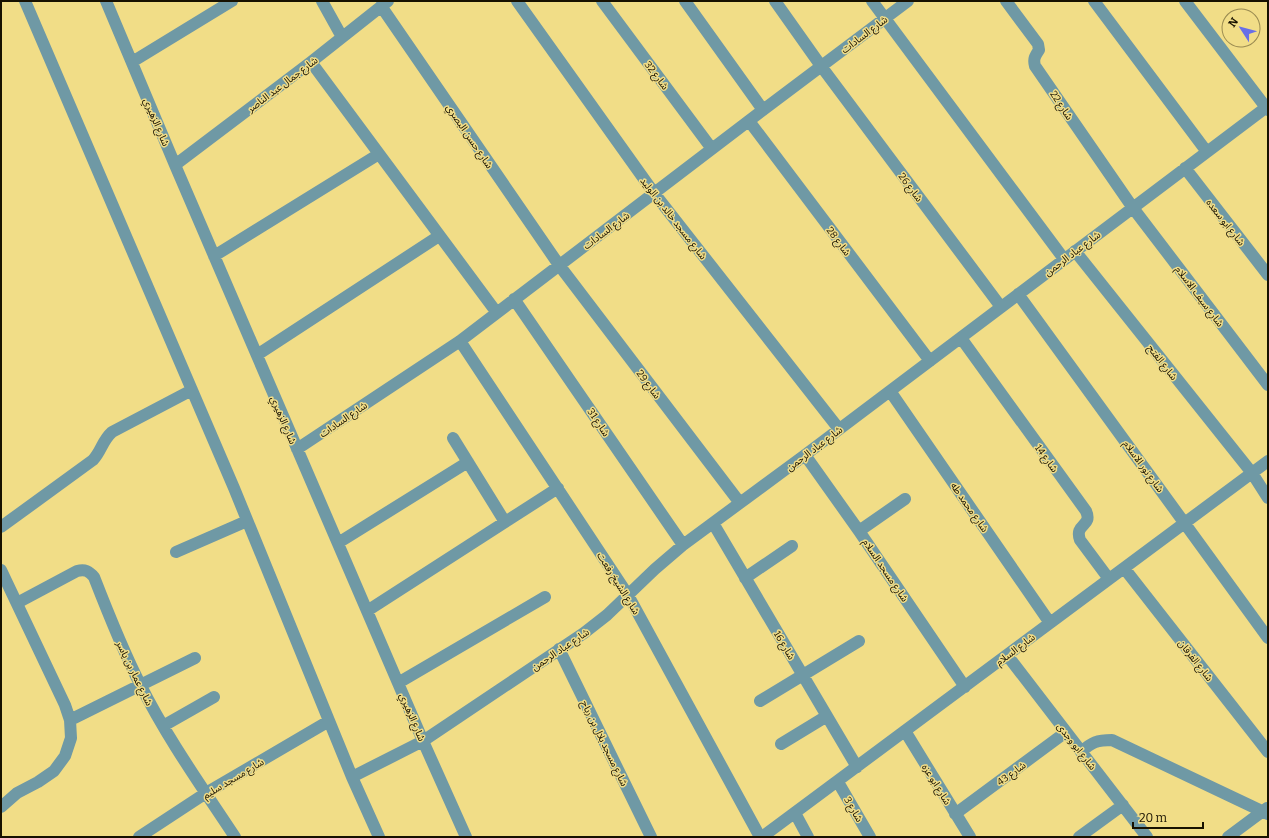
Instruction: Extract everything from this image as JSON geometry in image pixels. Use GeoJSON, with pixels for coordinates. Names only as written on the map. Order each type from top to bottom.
{"type":"FeatureCollection","features":[{"type":"Feature","properties":{"kind":"street"},"geometry":{"type":"LineString","coordinates":[[25,1],[192,390],[352,777],[379,837]]}},
{"type":"Feature","properties":{"kind":"street","name":"شارع الزهيري"},"geometry":{"type":"LineString","coordinates":[[106,1],[174,165],[466,837]]}},
{"type":"Feature","properties":{"kind":"street"},"geometry":{"type":"LineString","coordinates":[[132,62],[232,1]]}},
{"type":"Feature","properties":{"kind":"street"},"geometry":{"type":"LineString","coordinates":[[322,1],[342,37]]}},
{"type":"Feature","properties":{"kind":"street","name":"شارع مسجد خالد بن الوليد"},"geometry":{"type":"LineString","coordinates":[[517,1],[654,193],[839,429]]}},
{"type":"Feature","properties":{"kind":"street","name":"شارع 32"},"geometry":{"type":"LineString","coordinates":[[602,1],[712,149]]}},
{"type":"Feature","properties":{"kind":"street"},"geometry":{"type":"LineString","coordinates":[[685,1],[763,110]]}},
{"type":"Feature","properties":{"kind":"street","name":"شارع 26"},"geometry":{"type":"LineString","coordinates":[[775,1],[821,66],[1001,307]]}},
{"type":"Feature","properties":{"kind":"street"},"geometry":{"type":"LineString","coordinates":[[872,1],[1064,260]]}},
{"type":"Feature","properties":{"kind":"street","name":"شارع السادات"},"geometry":{"type":"LineString","coordinates":[[297,449],[460,341],[908,1]]}},
{"type":"Feature","properties":{"kind":"street","name":"شارع 22"},"geometry":{"type":"LineString","coordinates":[[1006,1],[1038,44],[1039,50],[1034,59],[1035,66],[1133,208]]}},
{"type":"Feature","properties":{"kind":"street"},"geometry":{"type":"LineString","coordinates":[[1094,1],[1207,152]]}},
{"type":"Feature","properties":{"kind":"street"},"geometry":{"type":"LineString","coordinates":[[1186,1],[1267,108]]}},
{"type":"Feature","properties":{"kind":"street","name":"شارع جمال عبد الناصر"},"geometry":{"type":"LineString","coordinates":[[174,165],[311,62],[385,4]]}},
{"type":"Feature","properties":{"kind":"street","name":"شارع حسن البصري"},"geometry":{"type":"LineString","coordinates":[[385,4],[559,265]]}},
{"type":"Feature","properties":{"kind":"street"},"geometry":{"type":"LineString","coordinates":[[311,62],[497,313]]}},
{"type":"Feature","properties":{"kind":"street","name":"شارع عباد الرحمن"},"geometry":{"type":"LineString","coordinates":[[352,777],[423,741],[584,633],[607,615],[655,569],[683,545],[1267,108]]}},
{"type":"Feature","properties":{"kind":"street","name":"شارع 28"},"geometry":{"type":"LineString","coordinates":[[749,121],[930,361]]}},
{"type":"Feature","properties":{"kind":"street"},"geometry":{"type":"LineString","coordinates":[[214,256],[379,154]]}},
{"type":"Feature","properties":{"kind":"street","name":"شارع ابو سعده"},"geometry":{"type":"LineString","coordinates":[[1185,168],[1268,275]]}},
{"type":"Feature","properties":{"kind":"street","name":"شارع سيف الاسلام"},"geometry":{"type":"LineString","coordinates":[[1133,208],[1268,385]]}},
{"type":"Feature","properties":{"kind":"street"},"geometry":{"type":"LineString","coordinates":[[257,355],[439,236]]}},
{"type":"Feature","properties":{"kind":"street","name":"شارع الفتح"},"geometry":{"type":"LineString","coordinates":[[1075,251],[1252,473],[1268,498]]}},
{"type":"Feature","properties":{"kind":"street","name":"شارع 29"},"geometry":{"type":"LineString","coordinates":[[559,265],[740,503]]}},
{"type":"Feature","properties":{"kind":"street","name":"شارع نور الاسلام"},"geometry":{"type":"LineString","coordinates":[[1018,294],[1268,638]]}},
{"type":"Feature","properties":{"kind":"street","name":"شارع 31"},"geometry":{"type":"LineString","coordinates":[[514,299],[683,545]]}},
{"type":"Feature","properties":{"kind":"street","name":"شارع 14"},"geometry":{"type":"LineString","coordinates":[[961,338],[1086,511],[1088,519],[1079,529],[1078,534],[1080,540],[1109,579]]}},
{"type":"Feature","properties":{"kind":"street","name":"شارع الشيخ رفعت"},"geometry":{"type":"LineString","coordinates":[[460,341],[628,595],[761,837]]}},
{"type":"Feature","properties":{"kind":"street"},"geometry":{"type":"LineString","coordinates":[[1,527],[94,460],[106,438],[112,432],[192,390]]}},
{"type":"Feature","properties":{"kind":"street","name":"شارع محمد طه"},"geometry":{"type":"LineString","coordinates":[[890,391],[1050,623]]}},
{"type":"Feature","properties":{"kind":"street"},"geometry":{"type":"LineString","coordinates":[[453,438],[505,522]]}},
{"type":"Feature","properties":{"kind":"street","name":"شارع مسجد السلام"},"geometry":{"type":"LineString","coordinates":[[805,455],[965,686]]}},
{"type":"Feature","properties":{"kind":"street","name":"شارع السلام"},"geometry":{"type":"LineString","coordinates":[[761,837],[838,782],[1268,461]]}},
{"type":"Feature","properties":{"kind":"street"},"geometry":{"type":"LineString","coordinates":[[338,543],[468,462]]}},
{"type":"Feature","properties":{"kind":"street"},"geometry":{"type":"LineString","coordinates":[[367,611],[558,488]]}},
{"type":"Feature","properties":{"kind":"street"},"geometry":{"type":"LineString","coordinates":[[859,531],[905,499]]}},
{"type":"Feature","properties":{"kind":"street"},"geometry":{"type":"LineString","coordinates":[[176,552],[247,521]]}},
{"type":"Feature","properties":{"kind":"street","name":"شارع 16"},"geometry":{"type":"LineString","coordinates":[[713,522],[857,767]]}},
{"type":"Feature","properties":{"kind":"street"},"geometry":{"type":"LineString","coordinates":[[745,578],[792,546]]}},
{"type":"Feature","properties":{"kind":"street","name":"شارع الفرقان"},"geometry":{"type":"LineString","coordinates":[[1124,568],[1268,752]]}},
{"type":"Feature","properties":{"kind":"street"},"geometry":{"type":"LineString","coordinates":[[1,570],[65,705],[70,720],[71,738],[65,756],[54,771],[38,782],[17,793],[1,807]]}},
{"type":"Feature","properties":{"kind":"street","name":"شارع عمار بن ياسر"},"geometry":{"type":"LineString","coordinates":[[17,603],[77,571],[84,570],[90,572],[94,577],[115,632],[140,685],[163,726],[235,837]]}},
{"type":"Feature","properties":{"kind":"street"},"geometry":{"type":"LineString","coordinates":[[398,683],[545,597]]}},
{"type":"Feature","properties":{"kind":"street"},"geometry":{"type":"LineString","coordinates":[[760,701],[860,641]]}},
{"type":"Feature","properties":{"kind":"street","name":"شارع مسجد بلال بن رباح"},"geometry":{"type":"LineString","coordinates":[[559,649],[651,837]]}},
{"type":"Feature","properties":{"kind":"street","name":"شارع ابو وجدى"},"geometry":{"type":"LineString","coordinates":[[1007,656],[1147,837]]}},
{"type":"Feature","properties":{"kind":"street"},"geometry":{"type":"LineString","coordinates":[[70,720],[196,658]]}},
{"type":"Feature","properties":{"kind":"street"},"geometry":{"type":"LineString","coordinates":[[163,726],[214,697]]}},
{"type":"Feature","properties":{"kind":"street"},"geometry":{"type":"LineString","coordinates":[[781,744],[827,716]]}},
{"type":"Feature","properties":{"kind":"street","name":"شارع مسجد سليم"},"geometry":{"type":"LineString","coordinates":[[139,837],[206,794],[329,721]]}},
{"type":"Feature","properties":{"kind":"street","name":"شارع ابو عزه"},"geometry":{"type":"LineString","coordinates":[[905,731],[970,837]]}},
{"type":"Feature","properties":{"kind":"street","name":"شارع 43"},"geometry":{"type":"LineString","coordinates":[[955,814],[1066,732]]}},
{"type":"Feature","properties":{"kind":"street"},"geometry":{"type":"LineString","coordinates":[[1081,752],[1089,744],[1100,740],[1112,740],[1266,811],[1232,836]]}},
{"type":"Feature","properties":{"kind":"street","name":"شارع 3"},"geometry":{"type":"LineString","coordinates":[[838,782],[870,837]]}},
{"type":"Feature","properties":{"kind":"street"},"geometry":{"type":"LineString","coordinates":[[1079,837],[1123,805]]}},
{"type":"Feature","properties":{"kind":"street"},"geometry":{"type":"LineString","coordinates":[[795,813],[808,837]]}}]}
